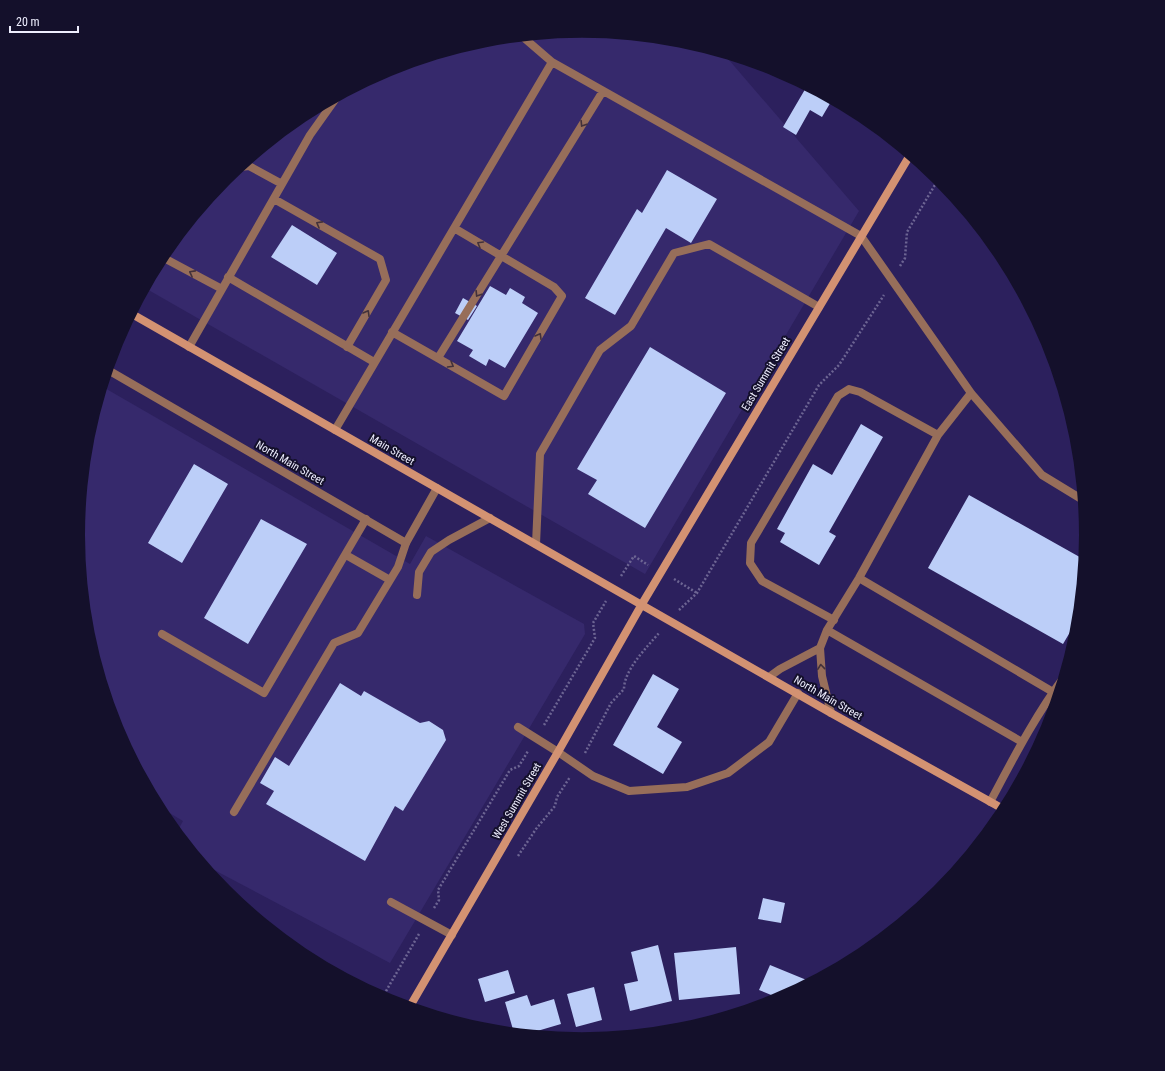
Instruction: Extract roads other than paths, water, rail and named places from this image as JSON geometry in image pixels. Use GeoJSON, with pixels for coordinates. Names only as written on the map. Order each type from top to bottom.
{"type":"FeatureCollection","features":[{"type":"Feature","properties":{"kind":"main road","name":"East Summit Street"},"geometry":{"type":"LineString","coordinates":[[642,604],[908,159]]}},
{"type":"Feature","properties":{"kind":"main road","name":"Main Street"},"geometry":{"type":"LineString","coordinates":[[136,316],[642,604]]}},
{"type":"Feature","properties":{"kind":"main road","name":"North Main Street"},"geometry":{"type":"LineString","coordinates":[[642,604],[831,713],[999,807]]}},
{"type":"Feature","properties":{"kind":"main road","name":"West Summit Street"},"geometry":{"type":"LineString","coordinates":[[412,1003],[642,604]]}},
{"type":"Feature","properties":{"kind":"street"},"geometry":{"type":"LineString","coordinates":[[528,41],[552,62],[861,236],[971,393],[1042,475],[1078,497]]}},
{"type":"Feature","properties":{"kind":"street"},"geometry":{"type":"LineString","coordinates":[[335,430],[552,62]]}},
{"type":"Feature","properties":{"kind":"street"},"geometry":{"type":"LineString","coordinates":[[438,358],[603,90]]}},
{"type":"Feature","properties":{"kind":"street"},"geometry":{"type":"LineString","coordinates":[[189,347],[310,135],[330,107]]}},
{"type":"Feature","properties":{"kind":"street"},"geometry":{"type":"LineString","coordinates":[[250,165],[282,184]]}},
{"type":"Feature","properties":{"kind":"street"},"geometry":{"type":"LineString","coordinates":[[274,199],[380,259],[386,280],[347,346]]}},
{"type":"Feature","properties":{"kind":"street"},"geometry":{"type":"LineString","coordinates":[[392,332],[504,396],[562,296],[554,287],[454,228]]}},
{"type":"Feature","properties":{"kind":"street"},"geometry":{"type":"LineString","coordinates":[[536,544],[540,454],[600,350],[631,326],[674,253],[709,244],[819,306]]}},
{"type":"Feature","properties":{"kind":"street"},"geometry":{"type":"LineString","coordinates":[[168,260],[222,289]]}},
{"type":"Feature","properties":{"kind":"street"},"geometry":{"type":"LineString","coordinates":[[228,277],[374,362]]}},
{"type":"Feature","properties":{"kind":"street","name":"North Main Street"},"geometry":{"type":"LineString","coordinates":[[112,373],[406,543]]}},
{"type":"Feature","properties":{"kind":"street"},"geometry":{"type":"LineString","coordinates":[[834,620],[762,581],[750,563],[751,543],[838,396],[849,389],[860,392],[938,435]]}},
{"type":"Feature","properties":{"kind":"street"},"geometry":{"type":"LineString","coordinates":[[831,713],[822,676],[820,648],[827,630],[859,578],[938,435],[971,393]]}},
{"type":"Feature","properties":{"kind":"street"},"geometry":{"type":"LineString","coordinates":[[234,812],[334,643],[358,633],[398,567],[406,543],[437,488]]}},
{"type":"Feature","properties":{"kind":"street"},"geometry":{"type":"LineString","coordinates":[[417,595],[419,572],[432,552],[449,540],[490,518]]}},
{"type":"Feature","properties":{"kind":"street"},"geometry":{"type":"LineString","coordinates":[[162,634],[264,693],[366,520]]}},
{"type":"Feature","properties":{"kind":"street"},"geometry":{"type":"LineString","coordinates":[[346,555],[390,580]]}},
{"type":"Feature","properties":{"kind":"street"},"geometry":{"type":"LineString","coordinates":[[859,578],[1053,692]]}},
{"type":"Feature","properties":{"kind":"street"},"geometry":{"type":"LineString","coordinates":[[827,630],[1022,742]]}},
{"type":"Feature","properties":{"kind":"street"},"geometry":{"type":"LineString","coordinates":[[769,677],[780,669],[820,648]]}},
{"type":"Feature","properties":{"kind":"street"},"geometry":{"type":"LineString","coordinates":[[990,802],[1022,742],[1056,688]]}},
{"type":"Feature","properties":{"kind":"street"},"geometry":{"type":"LineString","coordinates":[[518,727],[593,776],[629,791],[687,787],[728,773],[769,742],[798,694]]}},
{"type":"Feature","properties":{"kind":"street"},"geometry":{"type":"LineString","coordinates":[[391,902],[452,935]]}}]}
